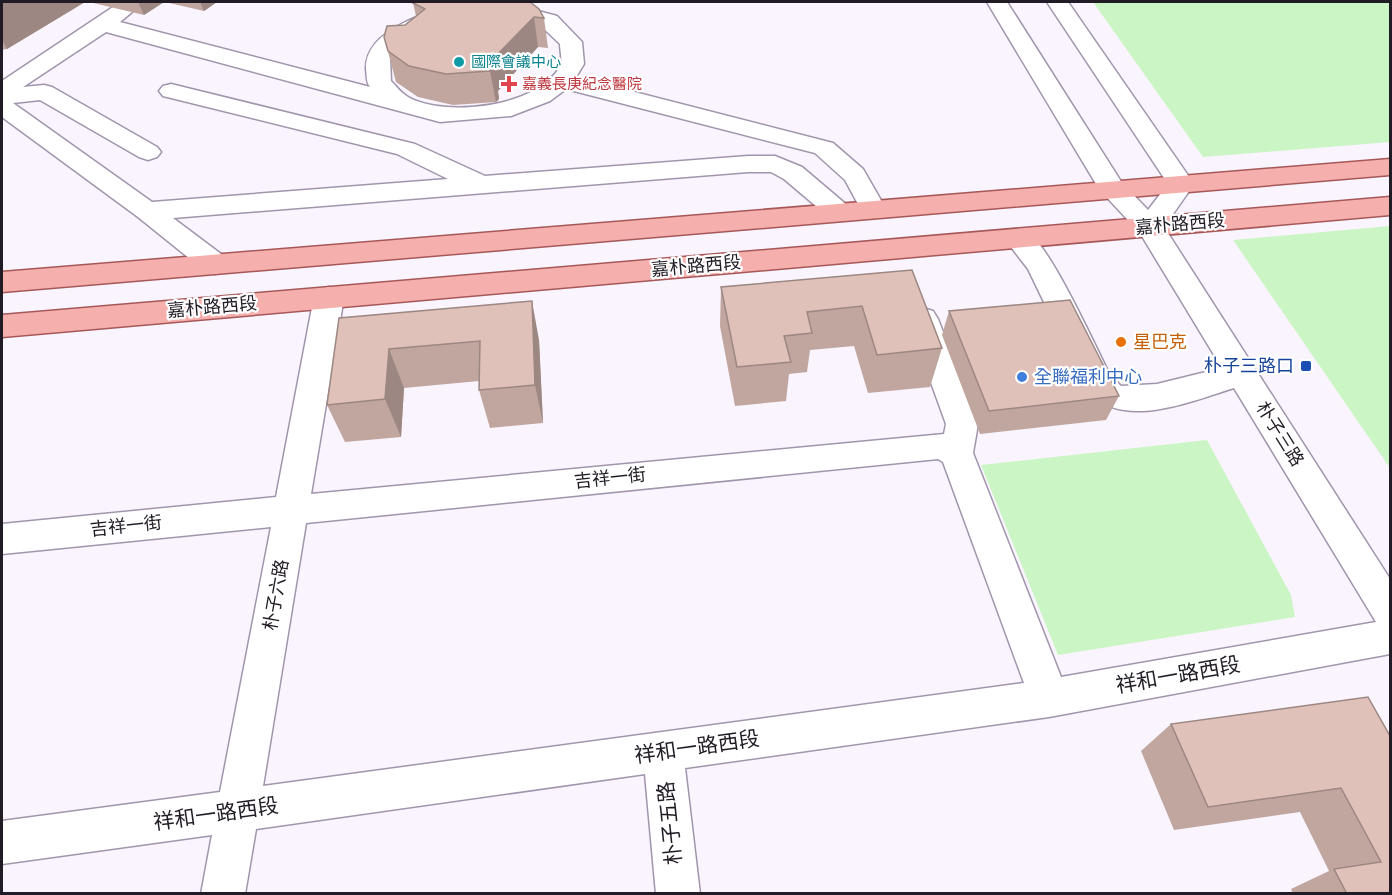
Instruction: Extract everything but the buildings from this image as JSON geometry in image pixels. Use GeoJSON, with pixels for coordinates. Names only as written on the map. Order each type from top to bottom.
{"type":"FeatureCollection","features":[{"type":"Feature","properties":{"kind":"main road"},"geometry":{"type":"LineString","coordinates":[[2,282],[1390,167]]}},
{"type":"Feature","properties":{"kind":"main road","name":"嘉朴路西段"},"geometry":{"type":"LineString","coordinates":[[2,326],[1390,206]]}},
{"type":"Feature","properties":{"kind":"street","name":"朴子三路"},"geometry":{"type":"LineString","coordinates":[[997,2],[1112,189],[1150,227],[1390,611]]}},
{"type":"Feature","properties":{"kind":"street"},"geometry":{"type":"LineString","coordinates":[[1058,2],[1181,184],[1150,227]]}},
{"type":"Feature","properties":{"kind":"street"},"geometry":{"type":"LineString","coordinates":[[102,24],[399,102],[440,115],[502,111],[542,96],[562,81],[573,64],[571,42],[549,21],[508,9],[471,3],[429,18],[392,40],[378,57],[379,83],[399,102]]}},
{"type":"Feature","properties":{"kind":"street"},"geometry":{"type":"LineString","coordinates":[[2,91],[123,11]]}},
{"type":"Feature","properties":{"kind":"street"},"geometry":{"type":"LineString","coordinates":[[562,81],[824,148],[843,161],[866,189],[873,209]]}},
{"type":"Feature","properties":{"kind":"street"},"geometry":{"type":"LineString","coordinates":[[171,91],[406,149],[481,184]]}},
{"type":"Feature","properties":{"kind":"street"},"geometry":{"type":"LineString","coordinates":[[2,97],[44,92],[147,152]]}},
{"type":"Feature","properties":{"kind":"street"},"geometry":{"type":"LineString","coordinates":[[2,106],[147,211],[215,264]]}},
{"type":"Feature","properties":{"kind":"street"},"geometry":{"type":"LineString","coordinates":[[147,211],[747,164],[775,164],[793,173],[839,212]]}},
{"type":"Feature","properties":{"kind":"street"},"geometry":{"type":"LineString","coordinates":[[1018,238],[1040,265],[1098,383],[1112,395],[1129,400],[1147,399],[1243,374]]}},
{"type":"Feature","properties":{"kind":"street"},"geometry":{"type":"LineString","coordinates":[[914,295],[962,424],[956,453],[1049,698]]}},
{"type":"Feature","properties":{"kind":"street","name":"朴子六路"},"geometry":{"type":"LineString","coordinates":[[223,894],[329,297]]}},
{"type":"Feature","properties":{"kind":"street","name":"吉祥一街"},"geometry":{"type":"LineString","coordinates":[[2,539],[940,446],[956,453]]}},
{"type":"Feature","properties":{"kind":"street","name":"祥和一路西段"},"geometry":{"type":"LineString","coordinates":[[2,843],[1049,698],[1390,637]]}},
{"type":"Feature","properties":{"kind":"street","name":"朴子五路"},"geometry":{"type":"LineString","coordinates":[[663,752],[678,894]]}},
{"type":"Feature","properties":{"kind":"green space"},"geometry":{"type":"Polygon","coordinates":[[[1093,2],[1390,2],[1390,142],[1203,157],[1093,2]]]}},
{"type":"Feature","properties":{"kind":"green space"},"geometry":{"type":"Polygon","coordinates":[[[1390,226],[1390,468],[1233,240],[1390,226]]]}},
{"type":"Feature","properties":{"kind":"green space"},"geometry":{"type":"Polygon","coordinates":[[[1207,440],[1291,595],[1295,617],[1058,655],[981,465],[1207,440]]]}},
{"type":"Feature","properties":{"kind":"place","name":"國際會議中心"},"geometry":{"type":"Point","coordinates":[459,62]}},
{"type":"Feature","properties":{"kind":"place","name":"嘉義長庚紀念醫院"},"geometry":{"type":"Point","coordinates":[509,84]}},
{"type":"Feature","properties":{"kind":"place","name":"星巴克"},"geometry":{"type":"Point","coordinates":[1121,342]}},
{"type":"Feature","properties":{"kind":"place","name":"朴子三路口"},"geometry":{"type":"Point","coordinates":[1306,366]}},
{"type":"Feature","properties":{"kind":"place","name":"全聯福利中心"},"geometry":{"type":"Point","coordinates":[1022,377]}}]}
